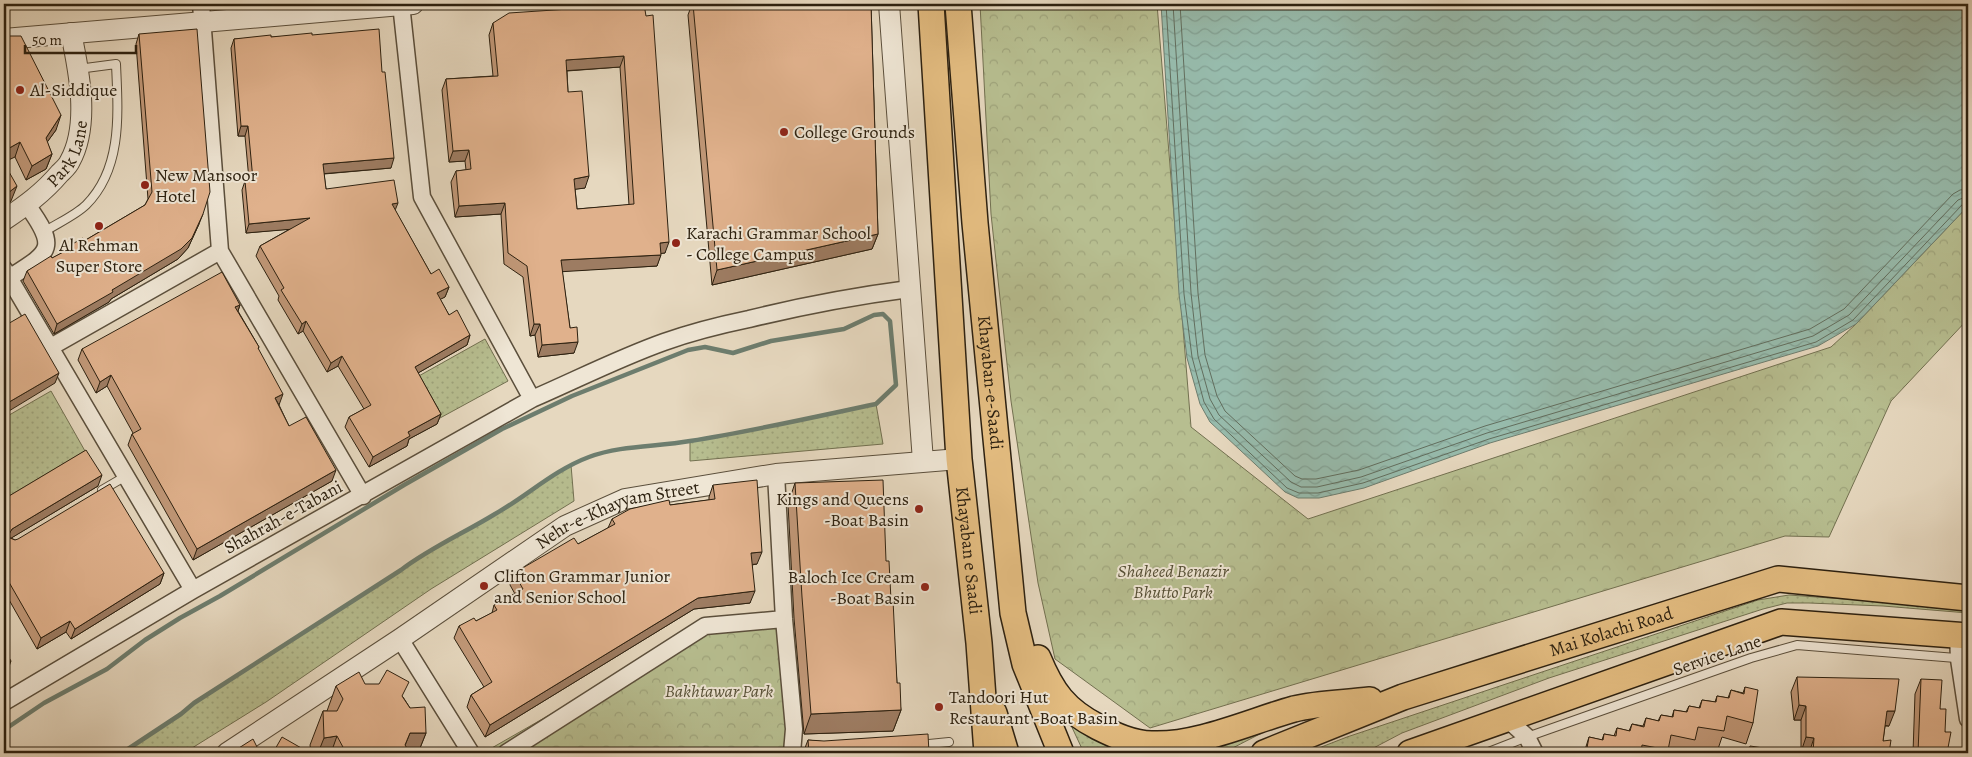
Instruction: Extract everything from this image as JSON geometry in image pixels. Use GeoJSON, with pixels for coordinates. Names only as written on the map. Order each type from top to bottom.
{"type":"FeatureCollection","features":[{"type":"Feature","properties":{"kind":"main road","name":"Khayaban-e-Saadi"},"geometry":{"type":"LineString","coordinates":[[931,4],[959,458]]}},
{"type":"Feature","properties":{"kind":"main road","name":"Khayaban-e-Saadi"},"geometry":{"type":"LineString","coordinates":[[958,4],[975,223],[1013,613],[1025,664],[1061,753]]}},
{"type":"Feature","properties":{"kind":"main road","name":"Khayaban e Saadi"},"geometry":{"type":"LineString","coordinates":[[959,458],[979,643]]}},
{"type":"Feature","properties":{"kind":"main road"},"geometry":{"type":"LineString","coordinates":[[1008,575],[1047,679],[1068,708],[1118,737],[1151,744],[1187,741],[1297,708],[1403,697]]}},
{"type":"Feature","properties":{"kind":"main road","name":"Mai Kolachi Road"},"geometry":{"type":"LineString","coordinates":[[1264,753],[1403,697],[1778,579],[1968,598]]}},
{"type":"Feature","properties":{"kind":"main road"},"geometry":{"type":"LineString","coordinates":[[1412,753],[1781,622],[1963,647]]}},
{"type":"Feature","properties":{"kind":"main road"},"geometry":{"type":"LineString","coordinates":[[979,643],[987,753]]}},
{"type":"Feature","properties":{"kind":"main road"},"geometry":{"type":"LineString","coordinates":[[979,643],[998,730],[1006,753]]}},
{"type":"Feature","properties":{"kind":"street"},"geometry":{"type":"LineString","coordinates":[[4,39],[72,33],[201,13],[405,4],[422,196],[532,399]]}},
{"type":"Feature","properties":{"kind":"street"},"geometry":{"type":"LineString","coordinates":[[889,4],[923,461]]}},
{"type":"Feature","properties":{"kind":"street"},"geometry":{"type":"LineString","coordinates":[[201,13],[220,251],[363,496]]}},
{"type":"Feature","properties":{"kind":"street","name":"Park Lane"},"geometry":{"type":"LineString","coordinates":[[4,220],[27,206],[47,189],[70,162],[79,132],[81,102],[72,33]]}},
{"type":"Feature","properties":{"kind":"street"},"geometry":{"type":"LineString","coordinates":[[27,206],[41,224],[47,240],[42,256],[6,273],[193,590]]}},
{"type":"Feature","properties":{"kind":"street"},"geometry":{"type":"LineString","coordinates":[[50,348],[220,251]]}},
{"type":"Feature","properties":{"kind":"street","name":"Shahrah-e-Tabani"},"geometry":{"type":"LineString","coordinates":[[4,702],[193,590],[363,496],[532,399],[664,342],[699,331],[785,310],[864,294],[909,288]]}},
{"type":"Feature","properties":{"kind":"street","name":"Nehr-e-Khayyam Street"},"geometry":{"type":"LineString","coordinates":[[227,753],[400,639],[565,526],[626,499],[776,474],[959,458]]}},
{"type":"Feature","properties":{"kind":"street"},"geometry":{"type":"LineString","coordinates":[[776,474],[784,619],[794,729],[792,753]]}},
{"type":"Feature","properties":{"kind":"street"},"geometry":{"type":"LineString","coordinates":[[506,753],[705,626],[784,619]]}},
{"type":"Feature","properties":{"kind":"street"},"geometry":{"type":"LineString","coordinates":[[400,639],[471,753]]}},
{"type":"Feature","properties":{"kind":"street"},"geometry":{"type":"LineString","coordinates":[[1963,647],[1968,719]]}},
{"type":"Feature","properties":{"kind":"street"},"geometry":{"type":"LineString","coordinates":[[1506,719],[1527,737],[1535,753]]}},
{"type":"Feature","properties":{"kind":"lane"},"geometry":{"type":"LineString","coordinates":[[44,232],[86,206],[104,180],[114,153],[117,104],[116,64],[78,69]]}},
{"type":"Feature","properties":{"kind":"lane"},"geometry":{"type":"LineString","coordinates":[[93,496],[126,476]]}},
{"type":"Feature","properties":{"kind":"lane","name":"Service Lane"},"geometry":{"type":"LineString","coordinates":[[1486,753],[1750,658],[1796,645],[1963,647]]}},
{"type":"Feature","properties":{"kind":"lane"},"geometry":{"type":"LineString","coordinates":[[912,745],[950,742]]}},
{"type":"Feature","properties":{"kind":"green space","name":"Shaheed Benazir Bhutto Park"},"geometry":{"type":"Polygon","coordinates":[[[980,4],[1157,4],[1191,427],[1308,519],[1831,347],[1856,324],[1968,206],[1968,319],[1891,401],[1829,537],[1785,536],[1150,728],[1055,659],[1038,583],[1011,401],[991,214],[980,4]]]}},
{"type":"Feature","properties":{"kind":"green space"},"geometry":{"type":"Polygon","coordinates":[[[485,339],[508,381],[440,418],[417,377],[485,339]]]}},
{"type":"Feature","properties":{"kind":"green space"},"geometry":{"type":"Polygon","coordinates":[[[51,391],[85,451],[4,499],[4,418],[51,391]]]}},
{"type":"Feature","properties":{"kind":"green space"},"geometry":{"type":"Polygon","coordinates":[[[876,404],[883,444],[690,461],[690,442],[876,404]]]}},
{"type":"Feature","properties":{"kind":"green space"},"geometry":{"type":"Polygon","coordinates":[[[571,465],[574,501],[431,589],[266,702],[184,753],[122,753],[181,714],[194,703],[424,554],[497,513],[571,465]]]}},
{"type":"Feature","properties":{"kind":"green space"},"geometry":{"type":"Polygon","coordinates":[[[1789,595],[1968,608],[1968,613],[1883,606],[1787,603],[1549,678],[1402,733],[1364,753],[1306,753],[1347,737],[1758,600],[1789,595]]]}},
{"type":"Feature","properties":{"kind":"green space","name":"Bakhtawar Park"},"geometry":{"type":"Polygon","coordinates":[[[776,614],[787,720],[783,753],[483,753],[705,626],[776,614]]]}},
{"type":"Feature","properties":{"kind":"green space"},"geometry":{"type":"Polygon","coordinates":[[[1069,721],[1147,753],[1084,753],[1069,721]]]}},
{"type":"Feature","properties":{"kind":"green space"},"geometry":{"type":"Polygon","coordinates":[[[1285,721],[1223,753],[1170,753],[1285,721]]]}},
{"type":"Feature","properties":{"kind":"water"},"geometry":{"type":"Polygon","coordinates":[[[1161,4],[1968,4],[1968,206],[1856,324],[1818,346],[1490,443],[1364,488],[1319,498],[1298,498],[1285,492],[1210,422],[1200,404],[1187,358],[1179,294],[1161,4]]]}},
{"type":"Feature","properties":{"kind":"building"},"geometry":{"type":"Polygon","coordinates":[[[644,4],[646,16],[653,15],[669,242],[660,243],[661,255],[561,260],[570,328],[577,327],[578,342],[542,345],[540,324],[534,324],[527,266],[508,253],[505,203],[459,206],[456,171],[471,169],[469,150],[453,151],[446,79],[498,76],[493,23],[509,13],[644,4]],[[624,56],[566,60],[568,92],[582,91],[589,176],[574,179],[577,209],[634,204],[624,56]]]}},
{"type":"Feature","properties":{"kind":"building","name":"College Grounds"},"geometry":{"type":"Polygon","coordinates":[[[693,4],[871,4],[878,234],[717,270],[693,4]]]}},
{"type":"Feature","properties":{"kind":"building"},"geometry":{"type":"Polygon","coordinates":[[[197,29],[210,192],[192,238],[181,249],[112,290],[113,292],[57,324],[27,271],[51,256],[52,258],[69,249],[67,247],[83,238],[84,241],[145,205],[152,192],[139,34],[197,29]]]}},
{"type":"Feature","properties":{"kind":"building"},"geometry":{"type":"Polygon","coordinates":[[[379,29],[382,72],[385,72],[394,158],[323,164],[326,189],[394,180],[398,203],[392,204],[431,274],[439,269],[449,287],[437,293],[449,315],[457,310],[470,335],[415,367],[441,414],[408,432],[410,436],[373,457],[349,417],[371,405],[342,356],[331,363],[306,321],[302,324],[281,290],[284,288],[260,246],[310,218],[249,224],[245,181],[253,180],[248,126],[241,126],[234,39],[379,29]]]}},
{"type":"Feature","properties":{"kind":"building","name":"Al-Siddique"},"geometry":{"type":"Polygon","coordinates":[[[10,36],[21,36],[61,115],[46,138],[52,154],[32,166],[20,142],[4,151],[4,39],[10,36]]]}},
{"type":"Feature","properties":{"kind":"building"},"geometry":{"type":"Polygon","coordinates":[[[4,163],[17,186],[4,196],[4,163]]]}},
{"type":"Feature","properties":{"kind":"building"},"geometry":{"type":"Polygon","coordinates":[[[222,272],[240,305],[235,307],[259,347],[283,394],[275,398],[289,426],[306,417],[336,470],[197,549],[132,434],[141,429],[111,375],[100,382],[82,349],[222,272]]]}},
{"type":"Feature","properties":{"kind":"building"},"geometry":{"type":"Polygon","coordinates":[[[25,314],[59,373],[4,405],[4,321],[6,325],[25,314]]]}},
{"type":"Feature","properties":{"kind":"building"},"geometry":{"type":"Polygon","coordinates":[[[86,450],[102,475],[12,529],[9,534],[10,538],[18,539],[110,484],[164,573],[75,629],[70,621],[41,638],[6,577],[4,578],[4,523],[7,521],[4,516],[4,499],[86,450]]]}},
{"type":"Feature","properties":{"kind":"building"},"geometry":{"type":"Polygon","coordinates":[[[757,480],[762,552],[751,553],[755,591],[698,598],[490,725],[471,695],[492,682],[459,626],[474,618],[476,621],[497,610],[494,605],[523,589],[514,573],[574,538],[578,544],[615,524],[612,519],[630,509],[669,500],[670,505],[715,499],[713,485],[757,480]]]}},
{"type":"Feature","properties":{"kind":"building"},"geometry":{"type":"Polygon","coordinates":[[[883,480],[886,561],[889,561],[891,600],[893,600],[897,683],[900,683],[901,710],[811,714],[795,483],[883,480]]]}},
{"type":"Feature","properties":{"kind":"building"},"geometry":{"type":"Polygon","coordinates":[[[4,649],[11,661],[4,666],[4,649]]]}},
{"type":"Feature","properties":{"kind":"building"},"geometry":{"type":"Polygon","coordinates":[[[387,670],[409,682],[402,696],[410,708],[425,707],[426,733],[410,733],[405,745],[410,753],[342,753],[344,749],[337,736],[324,738],[323,711],[337,711],[343,699],[336,686],[359,672],[365,684],[379,684],[387,670]]]}},
{"type":"Feature","properties":{"kind":"building"},"geometry":{"type":"Polygon","coordinates":[[[1797,677],[1899,679],[1895,711],[1887,711],[1883,741],[1891,740],[1889,753],[1813,753],[1814,738],[1806,737],[1806,706],[1799,705],[1797,677]]]}},
{"type":"Feature","properties":{"kind":"building"},"geometry":{"type":"Polygon","coordinates":[[[1921,679],[1942,680],[1940,709],[1946,709],[1945,732],[1951,732],[1947,753],[1918,753],[1921,679]]]}},
{"type":"Feature","properties":{"kind":"building"},"geometry":{"type":"Polygon","coordinates":[[[1745,687],[1758,690],[1753,723],[1727,716],[1724,731],[1698,727],[1695,740],[1671,735],[1668,750],[1642,745],[1641,753],[1586,753],[1589,737],[1603,740],[1604,734],[1616,736],[1617,728],[1630,731],[1632,724],[1644,727],[1646,718],[1659,721],[1661,715],[1673,717],[1674,710],[1687,712],[1689,706],[1700,708],[1702,700],[1716,702],[1717,696],[1729,698],[1731,690],[1744,694],[1745,687]]]}},
{"type":"Feature","properties":{"kind":"building"},"geometry":{"type":"Polygon","coordinates":[[[928,734],[929,753],[809,753],[808,740],[824,741],[928,734]]]}},
{"type":"Feature","properties":{"kind":"building"},"geometry":{"type":"Polygon","coordinates":[[[282,737],[303,749],[301,753],[231,753],[253,739],[259,751],[274,751],[282,737]]]}},
{"type":"Feature","properties":{"kind":"building"},"geometry":{"type":"Polygon","coordinates":[[[1750,746],[1777,750],[1776,753],[1748,753],[1750,746]]]}},
{"type":"Feature","properties":{"kind":"waterway"},"geometry":{"type":"LineString","coordinates":[[4,730],[44,703],[107,669],[145,640],[180,618],[220,596],[404,485],[502,429],[572,396],[688,350],[705,347],[733,353],[771,341],[844,329],[874,315],[883,314],[890,321],[896,385],[876,404],[714,437],[614,450],[576,462],[507,507],[424,555],[194,703],[181,714],[122,753]]}},
{"type":"Feature","properties":{"kind":"place","name":"Al-Siddique"},"geometry":{"type":"Point","coordinates":[20,90]}},
{"type":"Feature","properties":{"kind":"place","name":"College Grounds"},"geometry":{"type":"Point","coordinates":[784,132]}},
{"type":"Feature","properties":{"kind":"place","name":"New Mansoor Hotel"},"geometry":{"type":"Point","coordinates":[145,185]}},
{"type":"Feature","properties":{"kind":"place","name":"Al Rehman Super Store"},"geometry":{"type":"Point","coordinates":[99,226]}},
{"type":"Feature","properties":{"kind":"place","name":"Karachi Grammar School - College Campus"},"geometry":{"type":"Point","coordinates":[676,243]}},
{"type":"Feature","properties":{"kind":"place","name":"Kings and Queens -Boat Basin"},"geometry":{"type":"Point","coordinates":[919,509]}},
{"type":"Feature","properties":{"kind":"place","name":"Clifton Grammar Junior and Senior School"},"geometry":{"type":"Point","coordinates":[484,586]}},
{"type":"Feature","properties":{"kind":"place","name":"Baloch Ice Cream -Boat Basin"},"geometry":{"type":"Point","coordinates":[925,587]}},
{"type":"Feature","properties":{"kind":"place","name":"Tandoori Hut Restaurant -Boat Basin"},"geometry":{"type":"Point","coordinates":[939,707]}}]}
